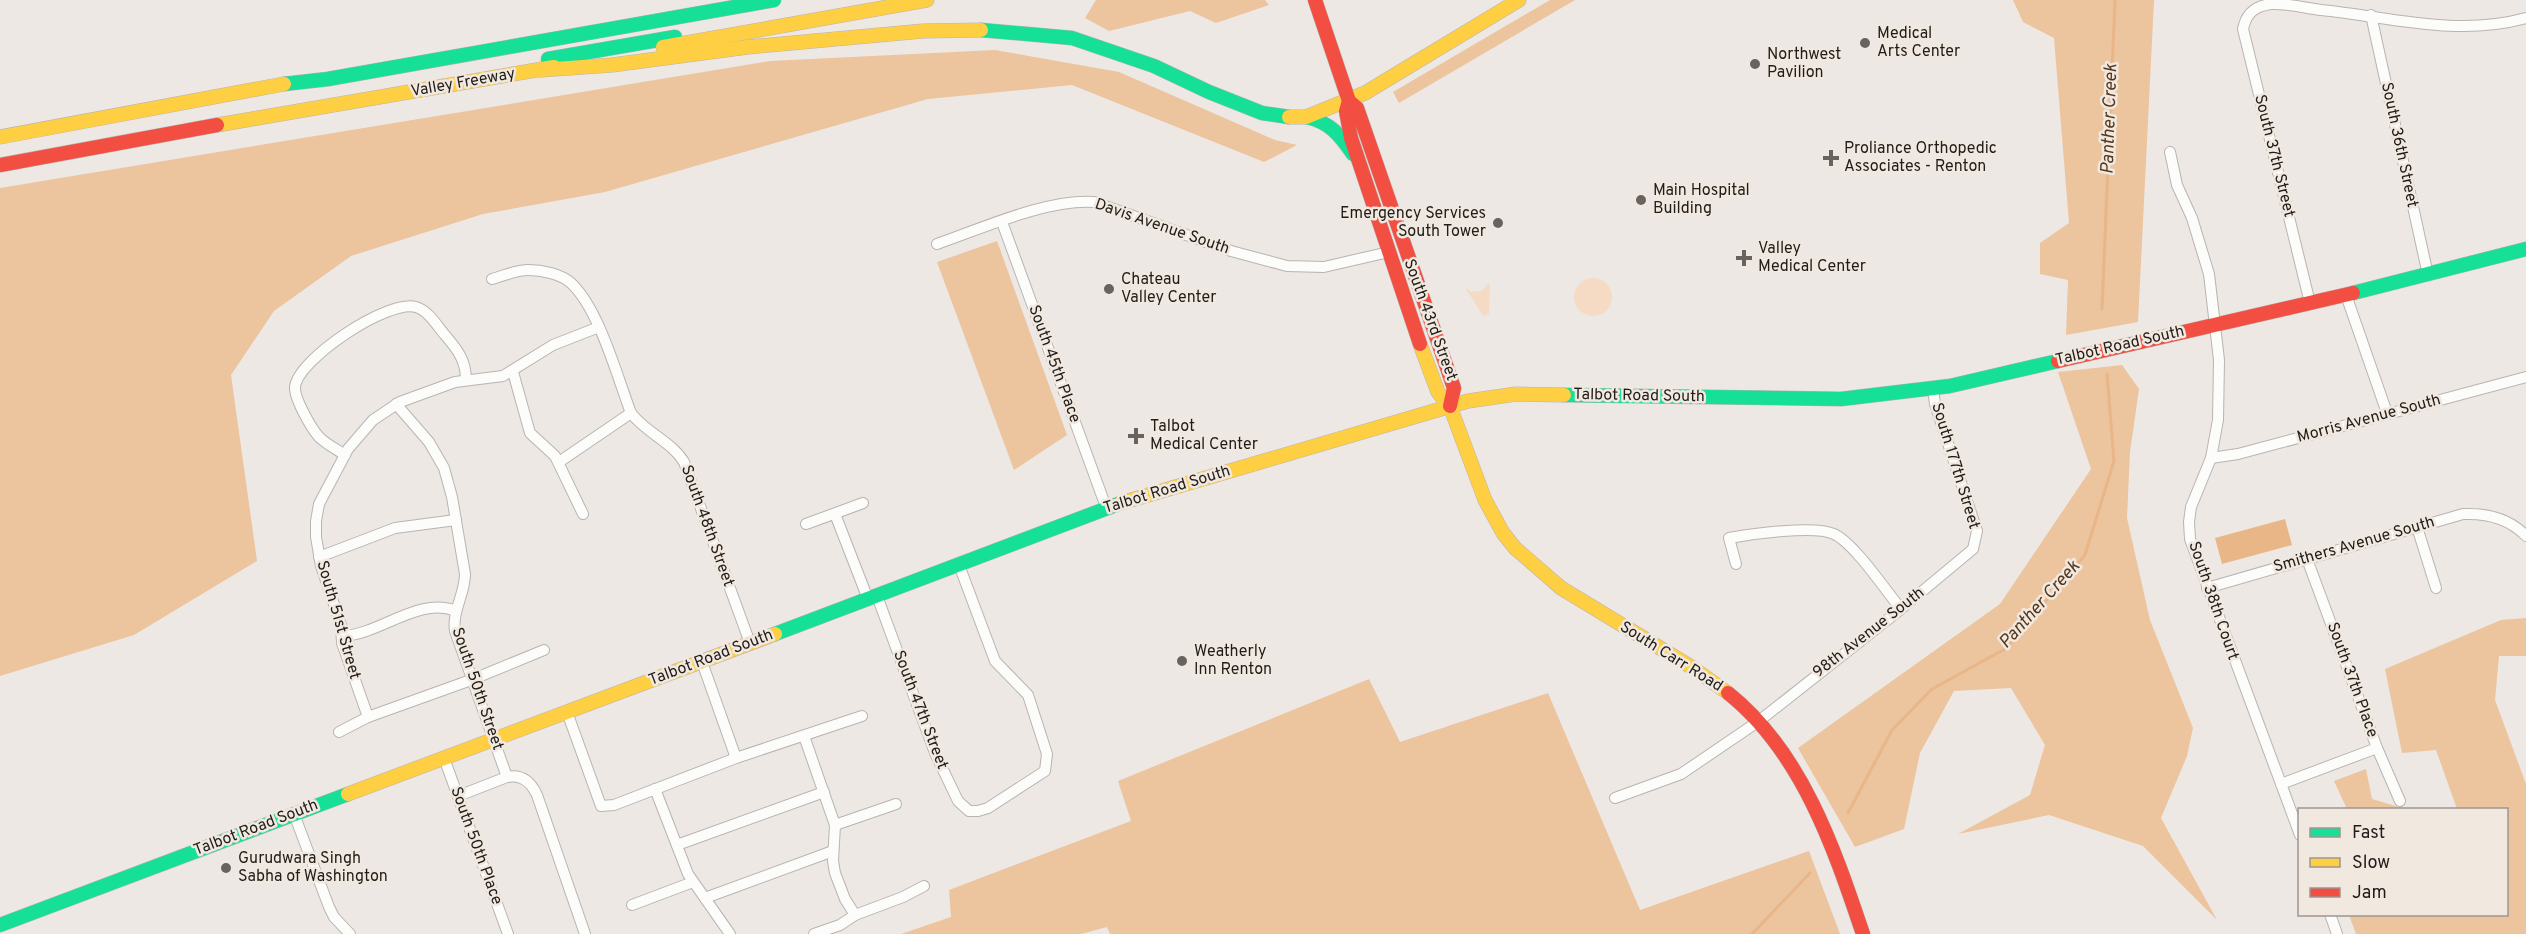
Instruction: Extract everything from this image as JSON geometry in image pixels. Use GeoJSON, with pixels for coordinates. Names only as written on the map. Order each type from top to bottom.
{"type":"FeatureCollection","features":[{"type":"Feature","properties":{"kind":"main road","name":"Valley Freeway"},"geometry":{"type":"LineString","coordinates":[[0,137],[269,86],[340,77],[774,0]]}},
{"type":"Feature","properties":{"kind":"main road"},"geometry":{"type":"LineString","coordinates":[[0,157],[881,0]]}},
{"type":"Feature","properties":{"kind":"main road","name":"Valley Freeway"},"geometry":{"type":"LineString","coordinates":[[0,165],[139,138],[541,70],[927,0]]}},
{"type":"Feature","properties":{"kind":"main road","name":"South 43rd Street"},"geometry":{"type":"LineString","coordinates":[[1315,0],[1349,101],[1357,108],[1454,388],[1450,406]]}},
{"type":"Feature","properties":{"kind":"main road"},"geometry":{"type":"LineString","coordinates":[[1306,117],[1349,101],[1519,0]]}},
{"type":"Feature","properties":{"kind":"main road"},"geometry":{"type":"LineString","coordinates":[[541,70],[612,65],[768,45],[923,31],[978,30],[1072,38],[1154,66],[1262,114],[1321,119],[1336,130],[1359,164]]}},
{"type":"Feature","properties":{"kind":"main road","name":"South 43rd Street"},"geometry":{"type":"LineString","coordinates":[[1349,101],[1346,112],[1359,164],[1438,392],[1450,406]]}},
{"type":"Feature","properties":{"kind":"main road","name":"Talbot Road South"},"geometry":{"type":"LineString","coordinates":[[0,925],[872,598],[1106,507],[1450,406],[1492,396],[1516,394],[1841,399],[1933,389],[2346,295],[2526,249]]}},
{"type":"Feature","properties":{"kind":"main road","name":"South Carr Road"},"geometry":{"type":"LineString","coordinates":[[1450,406],[1480,491],[1514,547],[1553,583],[1710,679],[1736,698],[1760,721],[1792,767],[1823,827],[1845,878],[1863,934]]}},
{"type":"Feature","properties":{"kind":"street","name":"South 37th Street"},"geometry":{"type":"LineString","coordinates":[[2310,303],[2243,29],[2245,18],[2251,11],[2272,4],[2372,15]]}},
{"type":"Feature","properties":{"kind":"street"},"geometry":{"type":"LineString","coordinates":[[2372,15],[2426,26],[2457,28],[2484,26],[2526,18]]}},
{"type":"Feature","properties":{"kind":"street","name":"South 36th Street"},"geometry":{"type":"LineString","coordinates":[[2372,15],[2427,275]]}},
{"type":"Feature","properties":{"kind":"street","name":"South 38th Court"},"geometry":{"type":"LineString","coordinates":[[2170,152],[2177,185],[2192,219],[2209,274],[2216,324],[2220,395],[2211,458],[2198,486],[2188,522],[2194,555],[2298,830]]}},
{"type":"Feature","properties":{"kind":"street","name":"Davis Avenue South"},"geometry":{"type":"LineString","coordinates":[[937,244],[1066,202],[1087,202],[1231,251],[1287,266],[1324,267],[1389,252]]}},
{"type":"Feature","properties":{"kind":"street","name":"South 45th Place"},"geometry":{"type":"LineString","coordinates":[[1002,222],[1106,507]]}},
{"type":"Feature","properties":{"kind":"street","name":"South 48th Street"},"geometry":{"type":"LineString","coordinates":[[492,279],[526,270],[559,275],[570,282],[580,293],[599,327],[631,413],[639,423],[673,448],[684,462],[750,643]]}},
{"type":"Feature","properties":{"kind":"street"},"geometry":{"type":"LineString","coordinates":[[2346,295],[2387,414]]}},
{"type":"Feature","properties":{"kind":"street"},"geometry":{"type":"LineString","coordinates":[[466,380],[466,368],[459,351],[426,313],[414,306],[397,307],[375,316],[312,360],[295,387],[298,400],[312,428],[327,444],[345,455],[360,433],[373,420],[396,404],[418,394],[466,380],[492,379],[513,372],[554,345],[599,327]]}},
{"type":"Feature","properties":{"kind":"street"},"geometry":{"type":"LineString","coordinates":[[513,372],[530,433],[559,462],[583,514]]}},
{"type":"Feature","properties":{"kind":"street","name":"Morris Avenue South"},"geometry":{"type":"LineString","coordinates":[[2211,458],[2238,454],[2526,377]]}},
{"type":"Feature","properties":{"kind":"street","name":"South 177th Street"},"geometry":{"type":"LineString","coordinates":[[1933,389],[1935,405],[1977,531],[1975,544]]}},
{"type":"Feature","properties":{"kind":"street","name":"South 50th Street"},"geometry":{"type":"LineString","coordinates":[[396,404],[437,455],[448,480],[465,574],[465,590],[456,611],[455,631],[507,777]]}},
{"type":"Feature","properties":{"kind":"street"},"geometry":{"type":"LineString","coordinates":[[559,462],[631,413]]}},
{"type":"Feature","properties":{"kind":"street","name":"South 51st Street"},"geometry":{"type":"LineString","coordinates":[[345,455],[319,504],[316,520],[319,557],[341,625],[346,654],[368,717]]}},
{"type":"Feature","properties":{"kind":"street"},"geometry":{"type":"LineString","coordinates":[[806,524],[863,503]]}},
{"type":"Feature","properties":{"kind":"street","name":"South 47th Street"},"geometry":{"type":"LineString","coordinates":[[835,514],[935,753],[958,801],[969,810],[978,812],[988,808],[1045,771],[1047,754],[1028,695],[995,661],[959,565]]}},
{"type":"Feature","properties":{"kind":"street","name":"Smithers Avenue South"},"geometry":{"type":"LineString","coordinates":[[2207,588],[2463,514],[2482,514],[2503,519],[2526,536]]}},
{"type":"Feature","properties":{"kind":"street"},"geometry":{"type":"LineString","coordinates":[[319,557],[395,528],[456,520]]}},
{"type":"Feature","properties":{"kind":"street"},"geometry":{"type":"LineString","coordinates":[[2417,526],[2436,588]]}},
{"type":"Feature","properties":{"kind":"street"},"geometry":{"type":"LineString","coordinates":[[1736,564],[1729,538],[1818,531],[1833,534],[1846,542],[1901,609]]}},
{"type":"Feature","properties":{"kind":"street","name":"98th Avenue South"},"geometry":{"type":"LineString","coordinates":[[1760,721],[1901,609],[1973,549],[1975,544]]}},
{"type":"Feature","properties":{"kind":"street","name":"South 37th Place"},"geometry":{"type":"LineString","coordinates":[[2307,559],[2377,748],[2400,801]]}},
{"type":"Feature","properties":{"kind":"street"},"geometry":{"type":"LineString","coordinates":[[342,636],[356,635],[430,607],[445,607],[456,611]]}},
{"type":"Feature","properties":{"kind":"street"},"geometry":{"type":"LineString","coordinates":[[339,732],[368,717],[471,680],[544,650]]}},
{"type":"Feature","properties":{"kind":"street"},"geometry":{"type":"LineString","coordinates":[[702,662],[736,758]]}},
{"type":"Feature","properties":{"kind":"street"},"geometry":{"type":"LineString","coordinates":[[567,712],[601,806],[614,805],[736,758],[862,716]]}},
{"type":"Feature","properties":{"kind":"street"},"geometry":{"type":"LineString","coordinates":[[1615,798],[1681,774],[1760,721]]}},
{"type":"Feature","properties":{"kind":"street"},"geometry":{"type":"LineString","coordinates":[[804,736],[835,825],[833,851],[835,873],[845,899],[855,915]]}},
{"type":"Feature","properties":{"kind":"street"},"geometry":{"type":"LineString","coordinates":[[2281,784],[2377,748]]}},
{"type":"Feature","properties":{"kind":"street","name":"South 50th Place"},"geometry":{"type":"LineString","coordinates":[[444,758],[508,934]]}},
{"type":"Feature","properties":{"kind":"street"},"geometry":{"type":"LineString","coordinates":[[458,796],[507,777],[523,778],[533,787],[585,934]]}},
{"type":"Feature","properties":{"kind":"street"},"geometry":{"type":"LineString","coordinates":[[655,789],[693,882],[730,934]]}},
{"type":"Feature","properties":{"kind":"street"},"geometry":{"type":"LineString","coordinates":[[676,845],[824,792]]}},
{"type":"Feature","properties":{"kind":"street"},"geometry":{"type":"LineString","coordinates":[[835,825],[896,804]]}},
{"type":"Feature","properties":{"kind":"street"},"geometry":{"type":"LineString","coordinates":[[294,814],[334,918],[350,934]]}},
{"type":"Feature","properties":{"kind":"street"},"geometry":{"type":"LineString","coordinates":[[705,898],[833,851]]}},
{"type":"Feature","properties":{"kind":"street"},"geometry":{"type":"LineString","coordinates":[[633,905],[693,882]]}},
{"type":"Feature","properties":{"kind":"street"},"geometry":{"type":"LineString","coordinates":[[814,934],[840,925],[855,915],[903,897],[924,886]]}},
{"type":"Feature","properties":{"kind":"street"},"geometry":{"type":"LineString","coordinates":[[2330,916],[2337,934]]}},
{"type":"Feature","properties":{"kind":"shaded area"},"geometry":{"type":"Polygon","coordinates":[[[1096,0],[1265,0],[1269,5],[1216,23],[1190,11],[1109,31],[1085,18],[1096,0]]]}},
{"type":"Feature","properties":{"kind":"shaded area"},"geometry":{"type":"Polygon","coordinates":[[[1550,0],[1575,0],[1399,103],[1393,92],[1550,0]]]}},
{"type":"Feature","properties":{"kind":"shaded area"},"geometry":{"type":"Polygon","coordinates":[[[2013,0],[2154,0],[2138,322],[2066,335],[2068,280],[2040,274],[2040,243],[2069,223],[2054,38],[2023,22],[2013,0]]]}},
{"type":"Feature","properties":{"kind":"shaded area"},"geometry":{"type":"Polygon","coordinates":[[[995,50],[1119,72],[1275,140],[1297,145],[1264,162],[1072,85],[928,99],[605,192],[483,214],[351,256],[274,311],[231,375],[257,561],[134,635],[0,676],[0,188],[770,61],[995,50]]]}},
{"type":"Feature","properties":{"kind":"shaded area"},"geometry":{"type":"Polygon","coordinates":[[[997,241],[1067,435],[1014,470],[937,262],[997,241]]]}},
{"type":"Feature","properties":{"kind":"shaded area"},"geometry":{"type":"Polygon","coordinates":[[[1593,278],[1607,283],[1612,297],[1607,311],[1593,316],[1579,311],[1574,297],[1579,283],[1593,278]]]}},
{"type":"Feature","properties":{"kind":"shaded area"},"geometry":{"type":"Polygon","coordinates":[[[1488,283],[1490,284],[1489,314],[1483,316],[1466,289],[1470,292],[1482,291],[1488,283]]]}},
{"type":"Feature","properties":{"kind":"shaded area"},"geometry":{"type":"Polygon","coordinates":[[[2122,365],[2139,389],[2130,452],[2127,518],[2150,620],[2193,728],[2187,756],[2161,818],[2217,920],[2143,846],[2049,815],[1958,834],[2030,795],[2045,745],[2011,688],[1954,691],[1920,753],[1904,829],[1855,847],[1798,748],[2000,604],[2091,469],[2058,372],[2122,365]]]}},
{"type":"Feature","properties":{"kind":"shaded area"},"geometry":{"type":"Polygon","coordinates":[[[2285,519],[2292,545],[2222,564],[2215,538],[2285,519]]]}},
{"type":"Feature","properties":{"kind":"shaded area"},"geometry":{"type":"Polygon","coordinates":[[[2526,618],[2526,656],[2499,656],[2495,700],[2526,784],[2526,934],[2356,934],[2349,916],[2508,916],[2508,808],[2457,808],[2436,750],[2402,753],[2385,669],[2501,620],[2526,618]]]}},
{"type":"Feature","properties":{"kind":"shaded area"},"geometry":{"type":"Polygon","coordinates":[[[1369,679],[1400,742],[1548,693],[1640,910],[1809,851],[1840,934],[1110,934],[1107,927],[1081,934],[901,934],[951,917],[949,890],[1131,821],[1118,781],[1369,679]]]}},
{"type":"Feature","properties":{"kind":"shaded area"},"geometry":{"type":"Polygon","coordinates":[[[2366,769],[2372,799],[2403,808],[2347,808],[2334,781],[2366,769]]]}},
{"type":"Feature","properties":{"kind":"waterway","name":"Panther Creek"},"geometry":{"type":"LineString","coordinates":[[2102,309],[2115,0]]}},
{"type":"Feature","properties":{"kind":"waterway","name":"Panther Creek"},"geometry":{"type":"LineString","coordinates":[[1848,813],[1892,730],[1932,689],[2005,649],[2085,555],[2114,461],[2107,374]]}},
{"type":"Feature","properties":{"kind":"waterway","name":"Panther Creek"},"geometry":{"type":"LineString","coordinates":[[1752,934],[1810,873]]}},
{"type":"Feature","properties":{"kind":"traffic: fast"},"geometry":{"type":"LineString","coordinates":[[284,84],[328,79],[774,0]]}},
{"type":"Feature","properties":{"kind":"traffic: fast"},"geometry":{"type":"LineString","coordinates":[[981,30],[1072,38],[1154,66],[1209,92],[1262,113],[1289,117]]}},
{"type":"Feature","properties":{"kind":"traffic: fast"},"geometry":{"type":"LineString","coordinates":[[548,59],[675,37]]}},
{"type":"Feature","properties":{"kind":"traffic: fast"},"geometry":{"type":"LineString","coordinates":[[1306,117],[1322,122],[1334,130],[1353,154]]}},
{"type":"Feature","properties":{"kind":"traffic: fast"},"geometry":{"type":"LineString","coordinates":[[2353,293],[2526,249]]}},
{"type":"Feature","properties":{"kind":"traffic: fast"},"geometry":{"type":"LineString","coordinates":[[1564,395],[1841,399],[1950,386],[2058,361]]}},
{"type":"Feature","properties":{"kind":"traffic: fast"},"geometry":{"type":"LineString","coordinates":[[775,634],[1121,503]]}},
{"type":"Feature","properties":{"kind":"traffic: fast"},"geometry":{"type":"LineString","coordinates":[[0,925],[348,794]]}},
{"type":"Feature","properties":{"kind":"traffic: slow"},"geometry":{"type":"LineString","coordinates":[[663,47],[927,0]]}},
{"type":"Feature","properties":{"kind":"traffic: slow"},"geometry":{"type":"LineString","coordinates":[[1289,117],[1306,117],[1365,93],[1519,0]]}},
{"type":"Feature","properties":{"kind":"traffic: slow"},"geometry":{"type":"LineString","coordinates":[[541,70],[612,65],[748,47],[923,31],[981,30]]}},
{"type":"Feature","properties":{"kind":"traffic: slow"},"geometry":{"type":"LineString","coordinates":[[217,125],[554,67]]}},
{"type":"Feature","properties":{"kind":"traffic: slow"},"geometry":{"type":"LineString","coordinates":[[0,137],[284,84]]}},
{"type":"Feature","properties":{"kind":"traffic: slow"},"geometry":{"type":"LineString","coordinates":[[1420,344],[1438,392],[1451,409],[1485,500],[1503,533],[1515,548],[1561,588],[1693,668],[1728,693]]}},
{"type":"Feature","properties":{"kind":"traffic: slow"},"geometry":{"type":"LineString","coordinates":[[1121,503],[1468,401],[1516,394],[1564,395]]}},
{"type":"Feature","properties":{"kind":"traffic: slow"},"geometry":{"type":"LineString","coordinates":[[348,794],[775,634]]}},
{"type":"Feature","properties":{"kind":"traffic: jam"},"geometry":{"type":"LineString","coordinates":[[1315,0],[1349,101],[1357,108],[1454,388],[1450,406]]}},
{"type":"Feature","properties":{"kind":"traffic: jam"},"geometry":{"type":"LineString","coordinates":[[1349,101],[1346,111],[1351,138],[1420,344]]}},
{"type":"Feature","properties":{"kind":"traffic: jam"},"geometry":{"type":"LineString","coordinates":[[0,165],[217,125]]}},
{"type":"Feature","properties":{"kind":"traffic: jam"},"geometry":{"type":"LineString","coordinates":[[2058,361],[2353,293]]}},
{"type":"Feature","properties":{"kind":"traffic: jam"},"geometry":{"type":"LineString","coordinates":[[1728,693],[1754,717],[1776,743],[1796,773],[1827,836],[1863,934]]}},
{"type":"Feature","properties":{"kind":"place","name":"Medical Arts Center"},"geometry":{"type":"Point","coordinates":[1865,43]}},
{"type":"Feature","properties":{"kind":"place","name":"Northwest Pavilion"},"geometry":{"type":"Point","coordinates":[1755,64]}},
{"type":"Feature","properties":{"kind":"place","name":"Proliance Orthopedic Associates - Renton"},"geometry":{"type":"Point","coordinates":[1831,158]}},
{"type":"Feature","properties":{"kind":"place","name":"Main Hospital Building"},"geometry":{"type":"Point","coordinates":[1641,200]}},
{"type":"Feature","properties":{"kind":"place","name":"Emergency Services South Tower"},"geometry":{"type":"Point","coordinates":[1498,223]}},
{"type":"Feature","properties":{"kind":"place","name":"Valley Medical Center"},"geometry":{"type":"Point","coordinates":[1744,258]}},
{"type":"Feature","properties":{"kind":"place","name":"Chateau Valley Center"},"geometry":{"type":"Point","coordinates":[1109,289]}},
{"type":"Feature","properties":{"kind":"place","name":"Talbot Medical Center"},"geometry":{"type":"Point","coordinates":[1136,436]}},
{"type":"Feature","properties":{"kind":"place","name":"Weatherly Inn Renton"},"geometry":{"type":"Point","coordinates":[1182,661]}},
{"type":"Feature","properties":{"kind":"place","name":"Gurudwara Singh Sabha of Washington"},"geometry":{"type":"Point","coordinates":[226,868]}}]}
